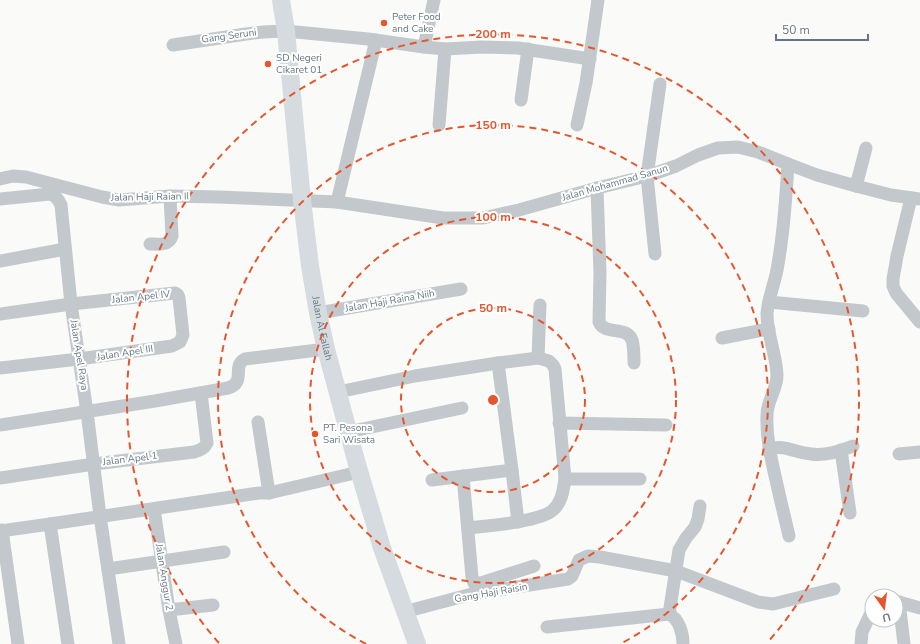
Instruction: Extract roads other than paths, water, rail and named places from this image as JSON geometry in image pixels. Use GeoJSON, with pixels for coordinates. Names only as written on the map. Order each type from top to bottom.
{"type":"FeatureCollection","features":[{"type":"Feature","properties":{"kind":"street","name":"Jalan Al Fallah"},"geometry":{"type":"LineString","coordinates":[[281,0],[286,31],[302,200],[310,266],[318,313],[326,349],[358,468],[382,548],[404,612],[417,644]]}},
{"type":"Feature","properties":{"kind":"street"},"geometry":{"type":"LineString","coordinates":[[424,47],[434,0]]}},
{"type":"Feature","properties":{"kind":"street"},"geometry":{"type":"LineString","coordinates":[[577,125],[586,83],[598,0]]}},
{"type":"Feature","properties":{"kind":"street","name":"Gang Seruni"},"geometry":{"type":"LineString","coordinates":[[173,45],[246,34],[286,31],[445,49],[508,47],[590,58]]}},
{"type":"Feature","properties":{"kind":"street"},"geometry":{"type":"LineString","coordinates":[[337,202],[376,40]]}},
{"type":"Feature","properties":{"kind":"street"},"geometry":{"type":"LineString","coordinates":[[439,125],[445,49]]}},
{"type":"Feature","properties":{"kind":"street"},"geometry":{"type":"LineString","coordinates":[[521,100],[528,49]]}},
{"type":"Feature","properties":{"kind":"street"},"geometry":{"type":"LineString","coordinates":[[655,254],[647,176],[660,84]]}},
{"type":"Feature","properties":{"kind":"street","name":"Jalan Mohammad Sanun"},"geometry":{"type":"LineString","coordinates":[[302,200],[337,202],[443,218],[483,218],[647,176],[676,166],[698,155],[718,148],[738,147],[758,152],[817,175],[891,195],[916,199]]}},
{"type":"Feature","properties":{"kind":"street"},"geometry":{"type":"LineString","coordinates":[[856,186],[866,148]]}},
{"type":"Feature","properties":{"kind":"street"},"geometry":{"type":"LineString","coordinates":[[788,164],[783,237],[767,314],[777,376],[776,385],[770,398],[767,414],[769,449],[789,536]]}},
{"type":"Feature","properties":{"kind":"street","name":"Jalan Haji Raian II"},"geometry":{"type":"LineString","coordinates":[[0,179],[13,176],[26,177],[119,200],[170,196],[302,200]]}},
{"type":"Feature","properties":{"kind":"street"},"geometry":{"type":"LineString","coordinates":[[597,188],[600,322],[601,326],[604,328],[628,334],[633,344],[634,363]]}},
{"type":"Feature","properties":{"kind":"street","name":"Jalan Apel Raya"},"geometry":{"type":"LineString","coordinates":[[0,199],[50,194],[55,196],[61,205],[71,304],[119,644]]}},
{"type":"Feature","properties":{"kind":"street"},"geometry":{"type":"LineString","coordinates":[[150,244],[165,243],[169,242],[171,239],[170,196]]}},
{"type":"Feature","properties":{"kind":"street"},"geometry":{"type":"LineString","coordinates":[[916,199],[897,256],[892,283],[896,293],[920,322]]}},
{"type":"Feature","properties":{"kind":"street"},"geometry":{"type":"LineString","coordinates":[[0,261],[65,249]]}},
{"type":"Feature","properties":{"kind":"street","name":"Jalan Haji Raina Niih"},"geometry":{"type":"LineString","coordinates":[[318,313],[461,289]]}},
{"type":"Feature","properties":{"kind":"street","name":"Jalan Apel IV"},"geometry":{"type":"LineString","coordinates":[[71,304],[175,293],[179,298],[183,335],[180,342],[172,346]]}},
{"type":"Feature","properties":{"kind":"street"},"geometry":{"type":"LineString","coordinates":[[769,302],[863,311]]}},
{"type":"Feature","properties":{"kind":"street"},"geometry":{"type":"LineString","coordinates":[[0,314],[71,304]]}},
{"type":"Feature","properties":{"kind":"street"},"geometry":{"type":"LineString","coordinates":[[538,358],[540,306]]}},
{"type":"Feature","properties":{"kind":"street"},"geometry":{"type":"LineString","coordinates":[[722,338],[769,329]]}},
{"type":"Feature","properties":{"kind":"street","name":"Jalan Apel III"},"geometry":{"type":"LineString","coordinates":[[0,368],[172,346]]}},
{"type":"Feature","properties":{"kind":"street"},"geometry":{"type":"LineString","coordinates":[[0,424],[87,412],[228,388],[236,384],[240,362],[245,359],[326,349]]}},
{"type":"Feature","properties":{"kind":"street"},"geometry":{"type":"LineString","coordinates":[[338,392],[416,376],[498,363],[538,358],[549,361],[553,365],[555,369],[565,479],[562,496],[558,505],[552,511],[542,516],[518,522],[468,528]]}},
{"type":"Feature","properties":{"kind":"street"},"geometry":{"type":"LineString","coordinates":[[498,363],[518,522]]}},
{"type":"Feature","properties":{"kind":"street","name":"Jalan Apel 1"},"geometry":{"type":"LineString","coordinates":[[0,478],[200,450],[207,443],[202,393]]}},
{"type":"Feature","properties":{"kind":"street"},"geometry":{"type":"LineString","coordinates":[[348,432],[462,408]]}},
{"type":"Feature","properties":{"kind":"street"},"geometry":{"type":"LineString","coordinates":[[258,422],[265,492]]}},
{"type":"Feature","properties":{"kind":"street"},"geometry":{"type":"LineString","coordinates":[[559,423],[666,425]]}},
{"type":"Feature","properties":{"kind":"street"},"geometry":{"type":"LineString","coordinates":[[769,449],[775,447],[811,454],[826,454],[853,446]]}},
{"type":"Feature","properties":{"kind":"street"},"geometry":{"type":"LineString","coordinates":[[841,450],[850,513]]}},
{"type":"Feature","properties":{"kind":"street"},"geometry":{"type":"LineString","coordinates":[[899,454],[920,452]]}},
{"type":"Feature","properties":{"kind":"street"},"geometry":{"type":"LineString","coordinates":[[18,644],[1,531],[265,492],[358,468]]}},
{"type":"Feature","properties":{"kind":"street"},"geometry":{"type":"LineString","coordinates":[[432,480],[512,470]]}},
{"type":"Feature","properties":{"kind":"street"},"geometry":{"type":"LineString","coordinates":[[463,476],[472,577],[474,583],[481,583],[534,566]]}},
{"type":"Feature","properties":{"kind":"street"},"geometry":{"type":"LineString","coordinates":[[565,479],[640,479]]}},
{"type":"Feature","properties":{"kind":"street"},"geometry":{"type":"LineString","coordinates":[[669,614],[679,550],[695,527],[698,520],[700,506]]}},
{"type":"Feature","properties":{"kind":"street","name":"Jalan Anggur 2"},"geometry":{"type":"LineString","coordinates":[[154,509],[161,561],[176,644]]}},
{"type":"Feature","properties":{"kind":"street"},"geometry":{"type":"LineString","coordinates":[[50,524],[68,644]]}},
{"type":"Feature","properties":{"kind":"street"},"geometry":{"type":"LineString","coordinates":[[108,568],[224,552]]}},
{"type":"Feature","properties":{"kind":"street","name":"Gang Haji Raisin"},"geometry":{"type":"LineString","coordinates":[[404,612],[472,594],[568,579],[572,576],[579,560],[588,556],[676,570],[758,602],[773,604],[834,589]]}},
{"type":"Feature","properties":{"kind":"street"},"geometry":{"type":"LineString","coordinates":[[904,604],[920,608]]}},
{"type":"Feature","properties":{"kind":"street"},"geometry":{"type":"LineString","coordinates":[[169,610],[213,605]]}},
{"type":"Feature","properties":{"kind":"street"},"geometry":{"type":"LineString","coordinates":[[547,627],[669,614],[675,618],[682,631],[684,644]]}},
{"type":"Feature","properties":{"kind":"street"},"geometry":{"type":"LineString","coordinates":[[861,644],[864,628]]}},
{"type":"Feature","properties":{"kind":"street"},"geometry":{"type":"LineString","coordinates":[[902,628],[904,644]]}},
{"type":"Feature","properties":{"kind":"place","name":"Peter Food and Cake"},"geometry":{"type":"Point","coordinates":[384,23]}},
{"type":"Feature","properties":{"kind":"place","name":"SD Negeri Cikaret 01"},"geometry":{"type":"Point","coordinates":[268,64]}},
{"type":"Feature","properties":{"kind":"place","name":"PT. Pesona Sari Wisata"},"geometry":{"type":"Point","coordinates":[315,434]}}]}
